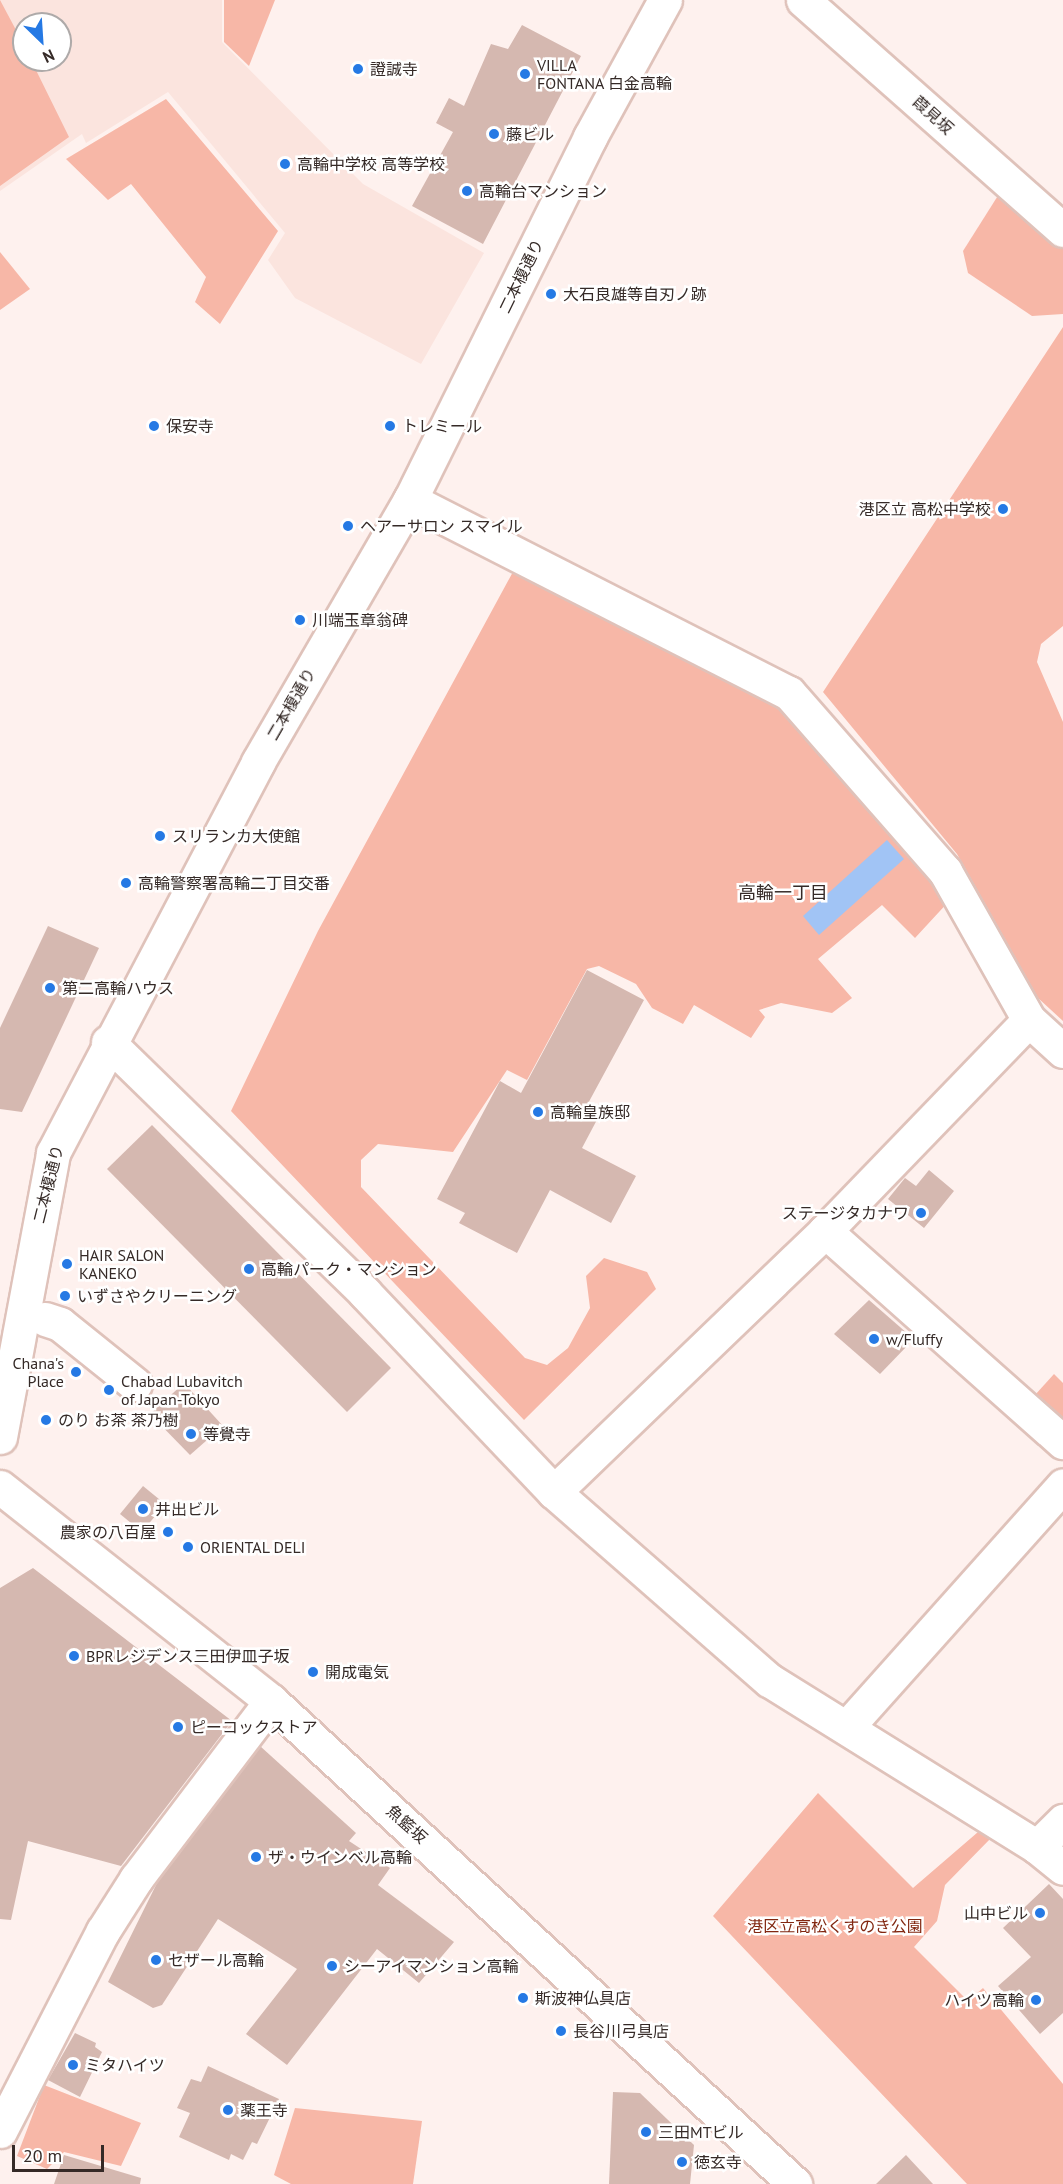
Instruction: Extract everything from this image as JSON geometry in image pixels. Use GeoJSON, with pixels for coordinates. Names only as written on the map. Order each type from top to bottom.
{"type":"FeatureCollection","features":[{"type":"Feature","properties":{"kind":"street","name":"二本榎通り"},"geometry":{"type":"LineString","coordinates":[[0,1437],[53,1153],[108,1042],[258,762],[410,500],[590,137],[665,0]]}},
{"type":"Feature","properties":{"kind":"street","name":"葭見坂"},"geometry":{"type":"LineString","coordinates":[[803,0],[1063,230]]}},
{"type":"Feature","properties":{"kind":"street"},"geometry":{"type":"LineString","coordinates":[[410,500],[789,693],[945,871],[1029,1020],[1063,1051]]}},
{"type":"Feature","properties":{"kind":"street"},"geometry":{"type":"LineString","coordinates":[[554,1492],[825,1231],[1029,1020]]}},
{"type":"Feature","properties":{"kind":"street"},"geometry":{"type":"LineString","coordinates":[[108,1042],[365,1293],[554,1492],[769,1680],[1037,1847],[1063,1868]]}},
{"type":"Feature","properties":{"kind":"street"},"geometry":{"type":"LineString","coordinates":[[825,1231],[1063,1442]]}},
{"type":"Feature","properties":{"kind":"street"},"geometry":{"type":"LineString","coordinates":[[45,1320],[60,1324],[135,1384]]}},
{"type":"Feature","properties":{"kind":"street"},"geometry":{"type":"LineString","coordinates":[[847,1727],[1063,1485]]}},
{"type":"Feature","properties":{"kind":"street","name":"魚籃坂"},"geometry":{"type":"LineString","coordinates":[[0,1487],[271,1701],[795,2184]]}},
{"type":"Feature","properties":{"kind":"street"},"geometry":{"type":"LineString","coordinates":[[0,2131],[103,1931],[136,1879],[271,1701]]}},
{"type":"Feature","properties":{"kind":"street"},"geometry":{"type":"LineString","coordinates":[[1037,1847],[1063,1821]]}},
{"type":"Feature","properties":{"kind":"shaded area","name":"高輪中学校 高等学校"},"geometry":{"type":"Polygon","coordinates":[[[0,0],[222,0],[222,42],[363,184],[484,253],[421,364],[295,298],[268,260],[285,233],[168,92],[86,143],[82,134],[0,191],[0,0]]]}},
{"type":"Feature","properties":{"kind":"green space"},"geometry":{"type":"Polygon","coordinates":[[[0,0],[12,22],[12,72],[37,72],[69,137],[0,186],[0,0]]]}},
{"type":"Feature","properties":{"kind":"green space"},"geometry":{"type":"Polygon","coordinates":[[[224,0],[275,0],[249,66],[224,42],[224,0]]]}},
{"type":"Feature","properties":{"kind":"green space"},"geometry":{"type":"Polygon","coordinates":[[[166,99],[278,231],[220,324],[195,302],[206,277],[131,184],[108,200],[66,159],[166,99]]]}},
{"type":"Feature","properties":{"kind":"green space"},"geometry":{"type":"Polygon","coordinates":[[[999,194],[1063,248],[1063,314],[1032,316],[968,273],[963,251],[999,194]]]}},
{"type":"Feature","properties":{"kind":"green space"},"geometry":{"type":"Polygon","coordinates":[[[0,252],[30,289],[0,310],[0,252]]]}},
{"type":"Feature","properties":{"kind":"green space","name":"港区立 高松中学校"},"geometry":{"type":"Polygon","coordinates":[[[1063,327],[1063,626],[1041,644],[1037,662],[1063,722],[1063,1021],[1038,998],[957,854],[823,692],[1063,327]]]}},
{"type":"Feature","properties":{"kind":"green space"},"geometry":{"type":"Polygon","coordinates":[[[514,570],[784,697],[951,899],[915,938],[882,905],[818,959],[852,998],[832,1013],[781,1003],[759,1010],[765,1017],[751,1038],[694,1005],[683,1024],[652,1008],[636,984],[599,966],[587,969],[527,1080],[507,1070],[453,1152],[378,1144],[361,1160],[361,1187],[525,1358],[547,1365],[568,1348],[590,1308],[586,1276],[604,1258],[647,1272],[656,1289],[524,1420],[231,1111],[318,931],[514,570]]]}},
{"type":"Feature","properties":{"kind":"green space"},"geometry":{"type":"Polygon","coordinates":[[[1054,1374],[1063,1383],[1063,1421],[1035,1395],[1054,1374]]]}},
{"type":"Feature","properties":{"kind":"green space","name":"港区立高松くすのき公園"},"geometry":{"type":"Polygon","coordinates":[[[818,1793],[913,1888],[985,1826],[991,1838],[945,1885],[937,1921],[914,1947],[968,2001],[983,1988],[1063,2084],[1063,2184],[967,2184],[713,1916],[818,1793]]]}},
{"type":"Feature","properties":{"kind":"green space"},"geometry":{"type":"Polygon","coordinates":[[[44,2085],[141,2123],[121,2166],[64,2152],[47,2169],[17,2156],[44,2085]]]}},
{"type":"Feature","properties":{"kind":"green space"},"geometry":{"type":"Polygon","coordinates":[[[295,2108],[422,2121],[413,2184],[291,2184],[274,2175],[295,2108]]]}},
{"type":"Feature","properties":{"kind":"water"},"geometry":{"type":"Polygon","coordinates":[[[887,840],[904,859],[819,935],[803,916],[887,840]]]}},
{"type":"Feature","properties":{"kind":"building"},"geometry":{"type":"Polygon","coordinates":[[[522,25],[581,56],[483,244],[412,206],[453,132],[436,123],[449,98],[464,106],[491,44],[508,49],[522,25]]]}},
{"type":"Feature","properties":{"kind":"building","name":"第二高輪ハウス"},"geometry":{"type":"Polygon","coordinates":[[[48,926],[99,948],[22,1112],[0,1109],[0,1028],[48,926]]]}},
{"type":"Feature","properties":{"kind":"building","name":"高輪皇族邸"},"geometry":{"type":"Polygon","coordinates":[[[587,970],[644,1000],[585,1109],[599,1116],[582,1148],[636,1176],[611,1223],[550,1190],[517,1253],[459,1223],[465,1213],[437,1199],[500,1081],[521,1093],[587,970]]]}},
{"type":"Feature","properties":{"kind":"building","name":"高輪パーク・マンション"},"geometry":{"type":"Polygon","coordinates":[[[152,1125],[391,1368],[347,1412],[107,1169],[152,1125]]]}},
{"type":"Feature","properties":{"kind":"building","name":"ステージタカナワ"},"geometry":{"type":"Polygon","coordinates":[[[929,1170],[954,1191],[924,1228],[888,1199],[905,1178],[916,1186],[929,1170]]]}},
{"type":"Feature","properties":{"kind":"building","name":"w/Fluffy"},"geometry":{"type":"Polygon","coordinates":[[[869,1300],[908,1334],[909,1344],[880,1374],[834,1334],[869,1300]]]}},
{"type":"Feature","properties":{"kind":"building","name":"等覺寺"},"geometry":{"type":"Polygon","coordinates":[[[184,1383],[223,1426],[190,1455],[150,1414],[184,1383]]]}},
{"type":"Feature","properties":{"kind":"building","name":"井出ビル"},"geometry":{"type":"Polygon","coordinates":[[[143,1486],[165,1504],[142,1532],[120,1514],[143,1486]]]}},
{"type":"Feature","properties":{"kind":"building","name":"BPRレジデンス三田伊皿子坂"},"geometry":{"type":"Polygon","coordinates":[[[33,1568],[232,1721],[121,1866],[28,1841],[11,1920],[0,1919],[0,1588],[33,1568]]]}},
{"type":"Feature","properties":{"kind":"building"},"geometry":{"type":"Polygon","coordinates":[[[260,1746],[356,1833],[349,1841],[390,1868],[378,1885],[454,1942],[419,1983],[377,1949],[287,2065],[246,2034],[297,1969],[218,1919],[162,2005],[153,2008],[108,1982],[158,1881],[260,1746]]]}},
{"type":"Feature","properties":{"kind":"building"},"geometry":{"type":"Polygon","coordinates":[[[1049,1884],[1063,1899],[1063,2013],[1040,2034],[998,1986],[1031,1957],[1003,1928],[1049,1884]]]}},
{"type":"Feature","properties":{"kind":"building","name":"ミタハイツ"},"geometry":{"type":"Polygon","coordinates":[[[75,2033],[96,2043],[95,2047],[102,2052],[80,2097],[48,2080],[75,2033]]]}},
{"type":"Feature","properties":{"kind":"building","name":"薬王寺"},"geometry":{"type":"Polygon","coordinates":[[[208,2066],[279,2099],[257,2144],[252,2142],[243,2160],[231,2154],[229,2160],[179,2137],[190,2113],[177,2108],[191,2079],[201,2082],[208,2066]]]}},
{"type":"Feature","properties":{"kind":"building","name":"三田MTビル"},"geometry":{"type":"Polygon","coordinates":[[[613,2092],[640,2093],[694,2145],[690,2184],[609,2184],[613,2092]]]}},
{"type":"Feature","properties":{"kind":"building"},"geometry":{"type":"Polygon","coordinates":[[[64,2155],[141,2178],[140,2184],[54,2184],[64,2155]]]}},
{"type":"Feature","properties":{"kind":"building"},"geometry":{"type":"Polygon","coordinates":[[[906,2155],[933,2184],[876,2184],[906,2155]]]}},
{"type":"Feature","properties":{"kind":"place","name":"證誠寺"},"geometry":{"type":"Point","coordinates":[358,69]}},
{"type":"Feature","properties":{"kind":"place","name":"VILLA FONTANA 白金高輪"},"geometry":{"type":"Point","coordinates":[525,74]}},
{"type":"Feature","properties":{"kind":"place","name":"藤ビル"},"geometry":{"type":"Point","coordinates":[494,134]}},
{"type":"Feature","properties":{"kind":"place","name":"高輪中学校 高等学校"},"geometry":{"type":"Point","coordinates":[285,164]}},
{"type":"Feature","properties":{"kind":"place","name":"高輪台マンション"},"geometry":{"type":"Point","coordinates":[467,191]}},
{"type":"Feature","properties":{"kind":"place","name":"大石良雄等自刃ノ跡"},"geometry":{"type":"Point","coordinates":[551,294]}},
{"type":"Feature","properties":{"kind":"place","name":"保安寺"},"geometry":{"type":"Point","coordinates":[154,426]}},
{"type":"Feature","properties":{"kind":"place","name":"トレミール"},"geometry":{"type":"Point","coordinates":[390,426]}},
{"type":"Feature","properties":{"kind":"place","name":"港区立 高松中学校"},"geometry":{"type":"Point","coordinates":[1003,509]}},
{"type":"Feature","properties":{"kind":"place","name":"ヘアーサロン スマイル"},"geometry":{"type":"Point","coordinates":[348,526]}},
{"type":"Feature","properties":{"kind":"place","name":"川端玉章翁碑"},"geometry":{"type":"Point","coordinates":[300,620]}},
{"type":"Feature","properties":{"kind":"place","name":"スリランカ大使館"},"geometry":{"type":"Point","coordinates":[160,836]}},
{"type":"Feature","properties":{"kind":"place","name":"高輪警察署高輪二丁目交番"},"geometry":{"type":"Point","coordinates":[126,883]}},
{"type":"Feature","properties":{"kind":"place","name":"第二高輪ハウス"},"geometry":{"type":"Point","coordinates":[50,988]}},
{"type":"Feature","properties":{"kind":"place","name":"高輪皇族邸"},"geometry":{"type":"Point","coordinates":[538,1112]}},
{"type":"Feature","properties":{"kind":"place","name":"ステージタカナワ"},"geometry":{"type":"Point","coordinates":[921,1213]}},
{"type":"Feature","properties":{"kind":"place","name":"HAIR SALON KANEKO"},"geometry":{"type":"Point","coordinates":[67,1264]}},
{"type":"Feature","properties":{"kind":"place","name":"高輪パーク・マンション"},"geometry":{"type":"Point","coordinates":[249,1269]}},
{"type":"Feature","properties":{"kind":"place","name":"いずさやクリーニング"},"geometry":{"type":"Point","coordinates":[65,1296]}},
{"type":"Feature","properties":{"kind":"place","name":"w/Fluffy"},"geometry":{"type":"Point","coordinates":[874,1339]}},
{"type":"Feature","properties":{"kind":"place","name":"Chana's Place"},"geometry":{"type":"Point","coordinates":[76,1372]}},
{"type":"Feature","properties":{"kind":"place","name":"Chabad Lubavitch of Japan-Tokyo"},"geometry":{"type":"Point","coordinates":[109,1390]}},
{"type":"Feature","properties":{"kind":"place","name":"のり お茶 茶乃樹"},"geometry":{"type":"Point","coordinates":[46,1420]}},
{"type":"Feature","properties":{"kind":"place","name":"等覺寺"},"geometry":{"type":"Point","coordinates":[191,1434]}},
{"type":"Feature","properties":{"kind":"place","name":"井出ビル"},"geometry":{"type":"Point","coordinates":[143,1509]}},
{"type":"Feature","properties":{"kind":"place","name":"農家の八百屋"},"geometry":{"type":"Point","coordinates":[168,1532]}},
{"type":"Feature","properties":{"kind":"place","name":"ORIENTAL DELI"},"geometry":{"type":"Point","coordinates":[188,1547]}},
{"type":"Feature","properties":{"kind":"place","name":"BPRレジデンス三田伊皿子坂"},"geometry":{"type":"Point","coordinates":[74,1656]}},
{"type":"Feature","properties":{"kind":"place","name":"開成電気"},"geometry":{"type":"Point","coordinates":[313,1672]}},
{"type":"Feature","properties":{"kind":"place","name":"ピーコックストア"},"geometry":{"type":"Point","coordinates":[178,1727]}},
{"type":"Feature","properties":{"kind":"place","name":"ザ・ウインベル高輪"},"geometry":{"type":"Point","coordinates":[256,1857]}},
{"type":"Feature","properties":{"kind":"place","name":"山中ビル"},"geometry":{"type":"Point","coordinates":[1040,1913]}},
{"type":"Feature","properties":{"kind":"place","name":"セザール高輪"},"geometry":{"type":"Point","coordinates":[156,1960]}},
{"type":"Feature","properties":{"kind":"place","name":"シーアイマンション高輪"},"geometry":{"type":"Point","coordinates":[332,1966]}},
{"type":"Feature","properties":{"kind":"place","name":"斯波神仏具店"},"geometry":{"type":"Point","coordinates":[523,1998]}},
{"type":"Feature","properties":{"kind":"place","name":"ハイツ高輪"},"geometry":{"type":"Point","coordinates":[1036,2000]}},
{"type":"Feature","properties":{"kind":"place","name":"長谷川弓具店"},"geometry":{"type":"Point","coordinates":[561,2031]}},
{"type":"Feature","properties":{"kind":"place","name":"ミタハイツ"},"geometry":{"type":"Point","coordinates":[73,2065]}},
{"type":"Feature","properties":{"kind":"place","name":"薬王寺"},"geometry":{"type":"Point","coordinates":[228,2110]}},
{"type":"Feature","properties":{"kind":"place","name":"三田MTビル"},"geometry":{"type":"Point","coordinates":[646,2132]}},
{"type":"Feature","properties":{"kind":"place","name":"徳玄寺"},"geometry":{"type":"Point","coordinates":[682,2162]}},
{"type":"Feature","properties":{"kind":"district","name":"高輪一丁目"},"geometry":{"type":"Point","coordinates":[783,893]}}]}
